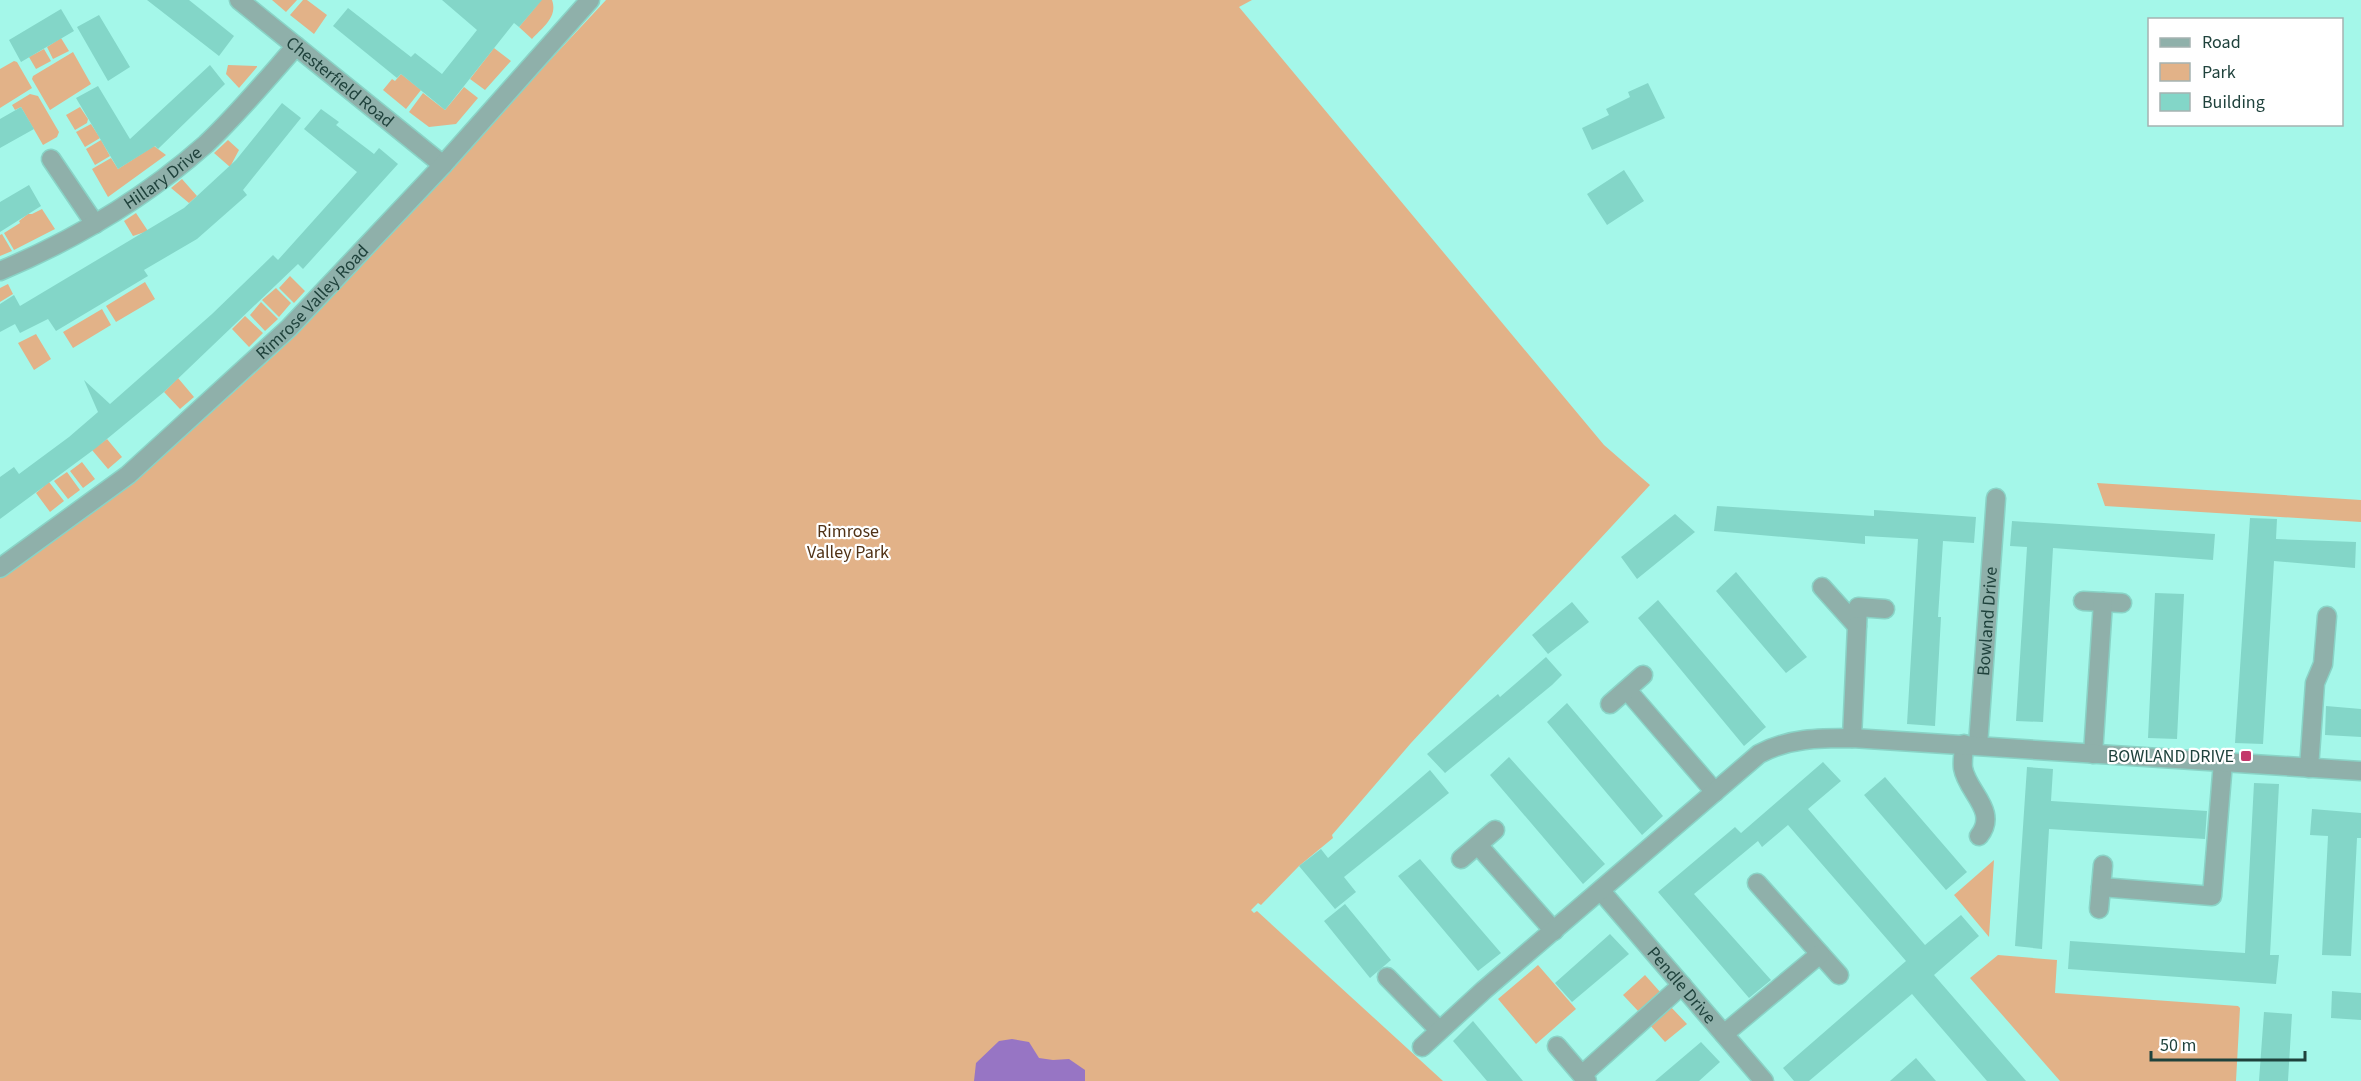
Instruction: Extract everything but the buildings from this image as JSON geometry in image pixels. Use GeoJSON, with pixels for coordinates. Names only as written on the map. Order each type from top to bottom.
{"type":"FeatureCollection","features":[{"type":"Feature","properties":{"kind":"street","name":"Chesterfield Road"},"geometry":{"type":"LineString","coordinates":[[239,0],[443,165]]}},
{"type":"Feature","properties":{"kind":"street","name":"Rimrose Valley Road"},"geometry":{"type":"LineString","coordinates":[[0,568],[128,475],[289,328],[443,165],[585,1]]}},
{"type":"Feature","properties":{"kind":"street","name":"Hillary Drive"},"geometry":{"type":"LineString","coordinates":[[0,271],[95,224],[152,188],[207,143],[296,46]]}},
{"type":"Feature","properties":{"kind":"street"},"geometry":{"type":"LineString","coordinates":[[51,159],[95,224]]}},
{"type":"Feature","properties":{"kind":"street","name":"Bowland Drive"},"geometry":{"type":"LineString","coordinates":[[1979,836],[1986,827],[1986,817],[1963,768],[1971,745],[1996,498]]}},
{"type":"Feature","properties":{"kind":"street"},"geometry":{"type":"LineString","coordinates":[[1822,587],[1857,626]]}},
{"type":"Feature","properties":{"kind":"street"},"geometry":{"type":"LineString","coordinates":[[2083,601],[2122,603]]}},
{"type":"Feature","properties":{"kind":"street"},"geometry":{"type":"LineString","coordinates":[[2093,754],[2103,602]]}},
{"type":"Feature","properties":{"kind":"street"},"geometry":{"type":"LineString","coordinates":[[1852,738],[1858,606],[1885,609]]}},
{"type":"Feature","properties":{"kind":"street"},"geometry":{"type":"LineString","coordinates":[[2310,768],[2315,683],[2323,664],[2327,616]]}},
{"type":"Feature","properties":{"kind":"street"},"geometry":{"type":"LineString","coordinates":[[1610,704],[1643,675]]}},
{"type":"Feature","properties":{"kind":"street"},"geometry":{"type":"LineString","coordinates":[[1627,690],[1715,792]]}},
{"type":"Feature","properties":{"kind":"street"},"geometry":{"type":"LineString","coordinates":[[1422,1047],[1759,754],[1778,745],[1806,739],[1852,738],[2361,771]]}},
{"type":"Feature","properties":{"kind":"street"},"geometry":{"type":"LineString","coordinates":[[2101,887],[2212,896],[2223,762]]}},
{"type":"Feature","properties":{"kind":"street"},"geometry":{"type":"LineString","coordinates":[[1461,859],[1495,830]]}},
{"type":"Feature","properties":{"kind":"street"},"geometry":{"type":"LineString","coordinates":[[1478,845],[1554,931]]}},
{"type":"Feature","properties":{"kind":"street"},"geometry":{"type":"LineString","coordinates":[[2099,909],[2103,865]]}},
{"type":"Feature","properties":{"kind":"street"},"geometry":{"type":"LineString","coordinates":[[1757,883],[1839,975]]}},
{"type":"Feature","properties":{"kind":"street","name":"Pendle Drive"},"geometry":{"type":"LineString","coordinates":[[1601,891],[1764,1081]]}},
{"type":"Feature","properties":{"kind":"street"},"geometry":{"type":"LineString","coordinates":[[1724,1034],[1820,954]]}},
{"type":"Feature","properties":{"kind":"street"},"geometry":{"type":"LineString","coordinates":[[1387,977],[1440,1030]]}},
{"type":"Feature","properties":{"kind":"street"},"geometry":{"type":"LineString","coordinates":[[1557,1046],[1584,1078],[1682,985]]}},
{"type":"Feature","properties":{"kind":"green space"},"geometry":{"type":"Polygon","coordinates":[[[272,0],[297,0],[286,12],[272,0]]]}},
{"type":"Feature","properties":{"kind":"green space"},"geometry":{"type":"Polygon","coordinates":[[[303,0],[307,0],[327,15],[314,34],[290,15],[303,0]]]}},
{"type":"Feature","properties":{"kind":"green space"},"geometry":{"type":"Polygon","coordinates":[[[536,0],[552,0],[553,12],[532,39],[519,27],[539,3],[536,0]]]}},
{"type":"Feature","properties":{"kind":"green space","name":"Rimrose Valley Park"},"geometry":{"type":"Polygon","coordinates":[[[606,0],[1252,0],[1239,7],[1604,445],[1650,485],[1411,743],[1332,835],[1333,838],[1299,866],[1261,905],[1258,903],[1251,910],[1254,913],[1257,911],[1443,1081],[0,1081],[0,576],[103,503],[193,429],[278,352],[606,0]]]}},
{"type":"Feature","properties":{"kind":"green space"},"geometry":{"type":"Polygon","coordinates":[[[61,38],[69,51],[53,59],[47,47],[61,38]]]}},
{"type":"Feature","properties":{"kind":"green space"},"geometry":{"type":"Polygon","coordinates":[[[494,48],[511,61],[485,90],[470,79],[494,48]]]}},
{"type":"Feature","properties":{"kind":"green space"},"geometry":{"type":"Polygon","coordinates":[[[44,49],[51,61],[36,69],[29,57],[44,49]]]}},
{"type":"Feature","properties":{"kind":"green space"},"geometry":{"type":"Polygon","coordinates":[[[73,52],[91,84],[50,110],[32,79],[33,76],[73,52]]]}},
{"type":"Feature","properties":{"kind":"green space"},"geometry":{"type":"Polygon","coordinates":[[[14,61],[17,62],[32,88],[0,108],[0,69],[14,61]]]}},
{"type":"Feature","properties":{"kind":"green space"},"geometry":{"type":"Polygon","coordinates":[[[228,65],[257,67],[239,88],[226,74],[228,65]]]}},
{"type":"Feature","properties":{"kind":"green space"},"geometry":{"type":"Polygon","coordinates":[[[401,74],[421,90],[406,109],[383,90],[392,79],[395,81],[401,74]]]}},
{"type":"Feature","properties":{"kind":"green space"},"geometry":{"type":"Polygon","coordinates":[[[464,87],[478,98],[456,124],[429,127],[409,112],[423,93],[445,110],[464,87]]]}},
{"type":"Feature","properties":{"kind":"green space"},"geometry":{"type":"Polygon","coordinates":[[[30,94],[38,96],[59,132],[57,137],[43,145],[21,107],[15,110],[12,105],[30,94]]]}},
{"type":"Feature","properties":{"kind":"green space"},"geometry":{"type":"Polygon","coordinates":[[[80,107],[88,119],[87,123],[75,130],[66,115],[80,107]]]}},
{"type":"Feature","properties":{"kind":"green space"},"geometry":{"type":"Polygon","coordinates":[[[91,124],[100,138],[85,147],[76,132],[91,124]]]}},
{"type":"Feature","properties":{"kind":"green space"},"geometry":{"type":"Polygon","coordinates":[[[101,140],[110,156],[95,165],[86,149],[101,140]]]}},
{"type":"Feature","properties":{"kind":"green space"},"geometry":{"type":"Polygon","coordinates":[[[228,140],[239,150],[230,167],[214,153],[228,140]]]}},
{"type":"Feature","properties":{"kind":"green space"},"geometry":{"type":"Polygon","coordinates":[[[154,146],[166,155],[108,197],[92,169],[111,158],[118,169],[154,146]]]}},
{"type":"Feature","properties":{"kind":"green space"},"geometry":{"type":"Polygon","coordinates":[[[182,179],[197,196],[189,203],[171,188],[182,179]]]}},
{"type":"Feature","properties":{"kind":"green space"},"geometry":{"type":"Polygon","coordinates":[[[42,209],[55,229],[14,250],[4,233],[20,223],[19,221],[28,214],[42,209]]]}},
{"type":"Feature","properties":{"kind":"green space"},"geometry":{"type":"Polygon","coordinates":[[[136,213],[148,231],[133,236],[124,221],[136,213]]]}},
{"type":"Feature","properties":{"kind":"green space"},"geometry":{"type":"Polygon","coordinates":[[[2,234],[12,251],[0,256],[0,235],[2,234]]]}},
{"type":"Feature","properties":{"kind":"green space"},"geometry":{"type":"Polygon","coordinates":[[[290,276],[305,291],[294,303],[279,288],[290,276]]]}},
{"type":"Feature","properties":{"kind":"green space"},"geometry":{"type":"Polygon","coordinates":[[[145,282],[155,299],[116,322],[106,306],[145,282]]]}},
{"type":"Feature","properties":{"kind":"green space"},"geometry":{"type":"Polygon","coordinates":[[[8,284],[13,294],[0,302],[0,288],[8,284]]]}},
{"type":"Feature","properties":{"kind":"green space"},"geometry":{"type":"Polygon","coordinates":[[[276,288],[291,303],[279,317],[262,300],[276,288]]]}},
{"type":"Feature","properties":{"kind":"green space"},"geometry":{"type":"Polygon","coordinates":[[[261,302],[278,319],[265,331],[250,315],[261,302]]]}},
{"type":"Feature","properties":{"kind":"green space"},"geometry":{"type":"Polygon","coordinates":[[[102,309],[111,325],[73,348],[63,332],[102,309]]]}},
{"type":"Feature","properties":{"kind":"green space"},"geometry":{"type":"Polygon","coordinates":[[[245,316],[263,333],[249,347],[232,329],[245,316]]]}},
{"type":"Feature","properties":{"kind":"green space"},"geometry":{"type":"Polygon","coordinates":[[[36,334],[51,359],[34,370],[18,343],[36,334]]]}},
{"type":"Feature","properties":{"kind":"green space"},"geometry":{"type":"Polygon","coordinates":[[[178,378],[194,397],[180,409],[164,392],[178,378]]]}},
{"type":"Feature","properties":{"kind":"green space"},"geometry":{"type":"Polygon","coordinates":[[[107,439],[122,457],[108,469],[92,450],[107,439]]]}},
{"type":"Feature","properties":{"kind":"green space"},"geometry":{"type":"Polygon","coordinates":[[[82,462],[95,479],[83,488],[70,471],[82,462]]]}},
{"type":"Feature","properties":{"kind":"green space"},"geometry":{"type":"Polygon","coordinates":[[[67,472],[80,490],[68,499],[54,481],[67,472]]]}},
{"type":"Feature","properties":{"kind":"green space"},"geometry":{"type":"Polygon","coordinates":[[[49,482],[64,501],[50,512],[36,493],[49,482]]]}},
{"type":"Feature","properties":{"kind":"green space"},"geometry":{"type":"Polygon","coordinates":[[[2097,483],[2361,500],[2361,522],[2105,506],[2097,483]]]}},
{"type":"Feature","properties":{"kind":"green space"},"geometry":{"type":"Polygon","coordinates":[[[1994,860],[1989,937],[1954,895],[1994,860]]]}},
{"type":"Feature","properties":{"kind":"green space"},"geometry":{"type":"Polygon","coordinates":[[[1998,955],[2057,960],[2055,993],[2238,1006],[2240,1008],[2236,1081],[2060,1081],[1970,978],[1998,955]]]}},
{"type":"Feature","properties":{"kind":"green space"},"geometry":{"type":"Polygon","coordinates":[[[1538,965],[1576,1009],[1536,1044],[1498,999],[1538,965]]]}},
{"type":"Feature","properties":{"kind":"green space"},"geometry":{"type":"Polygon","coordinates":[[[1645,975],[1661,993],[1639,1012],[1623,995],[1645,975]]]}},
{"type":"Feature","properties":{"kind":"green space"},"geometry":{"type":"Polygon","coordinates":[[[1670,1006],[1687,1024],[1665,1042],[1649,1024],[1670,1006]]]}},
{"type":"Feature","properties":{"kind":"shaded area"},"geometry":{"type":"Polygon","coordinates":[[[1012,1039],[1029,1042],[1039,1058],[1069,1059],[1085,1070],[1085,1081],[974,1081],[976,1063],[999,1041],[1012,1039]]]}},
{"type":"Feature","properties":{"kind":"place","name":"BOWLAND DRIVE"},"geometry":{"type":"Point","coordinates":[2246,756]}}]}
